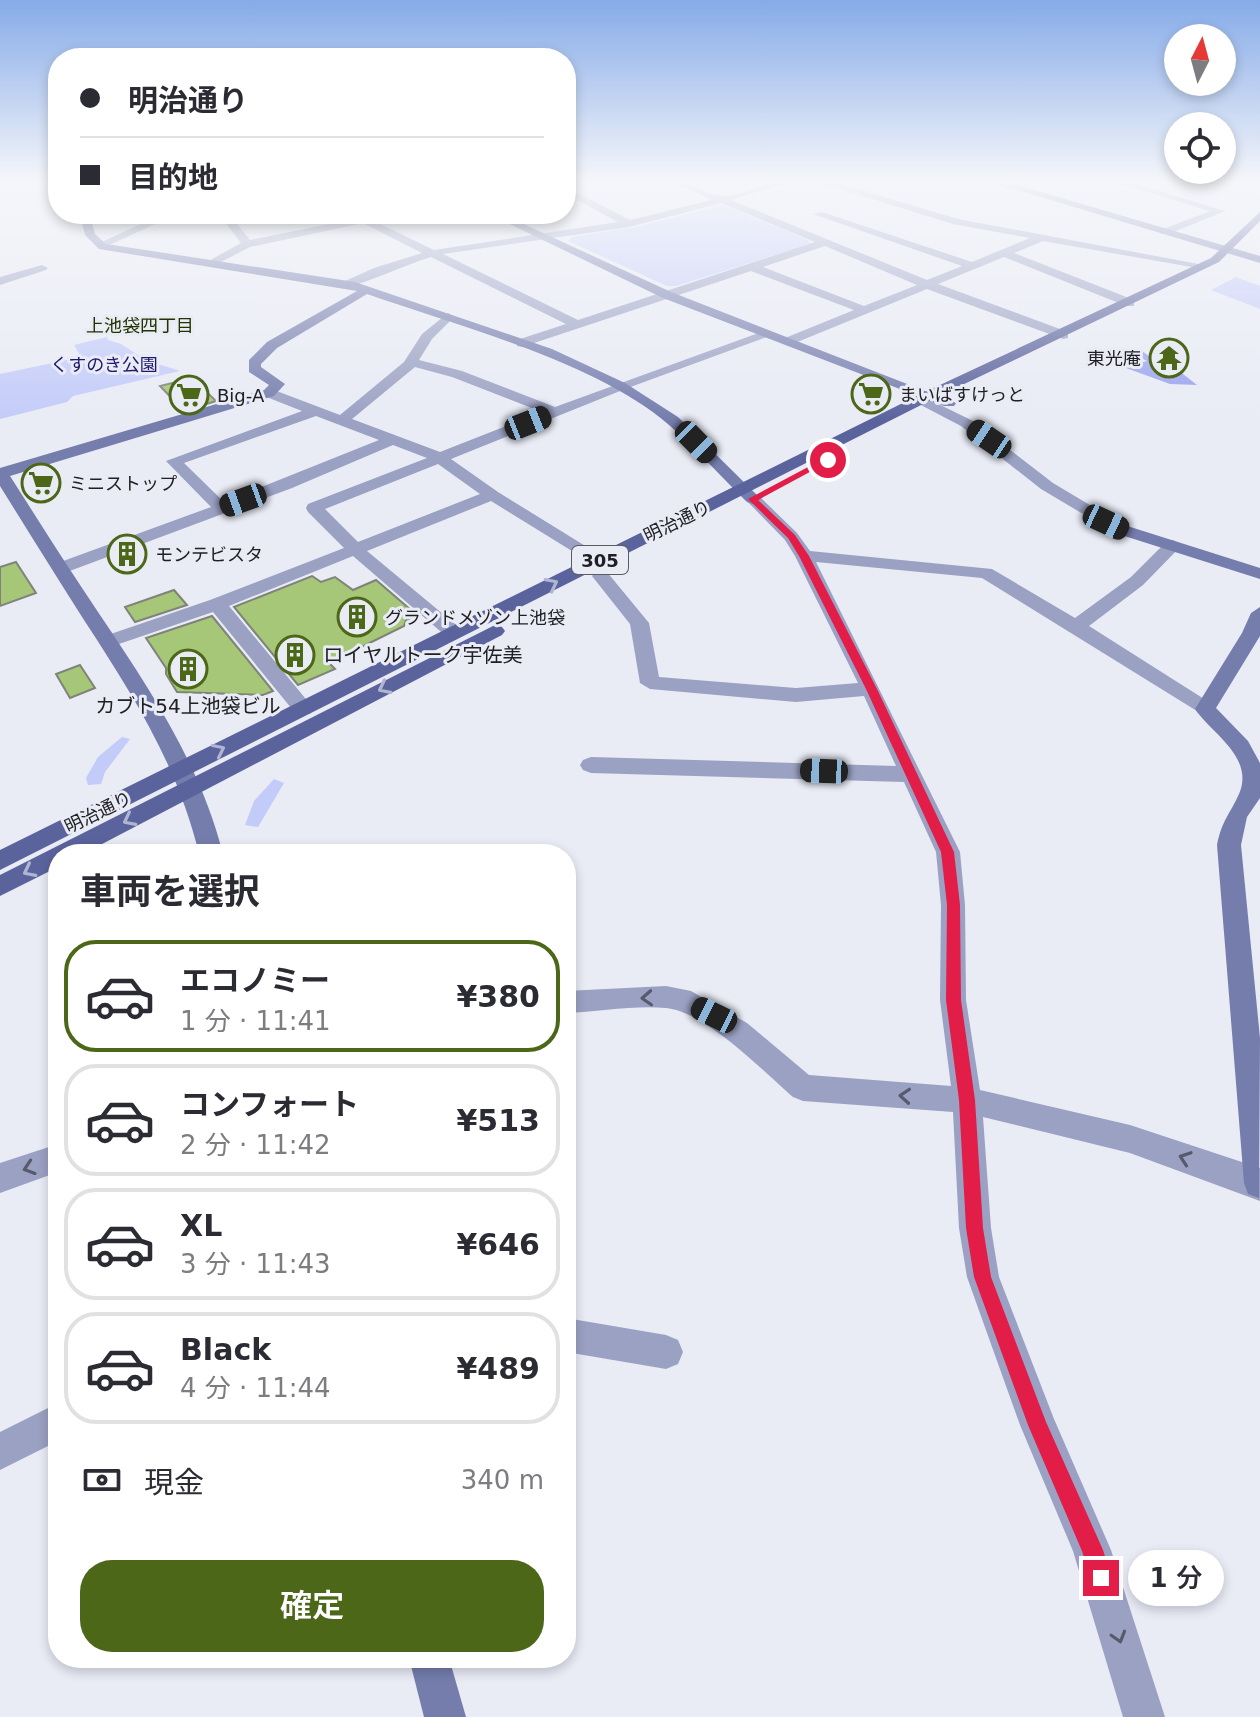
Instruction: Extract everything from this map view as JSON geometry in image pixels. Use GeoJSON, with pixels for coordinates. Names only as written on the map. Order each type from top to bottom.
{"type":"FeatureCollection","features":[{"type":"Feature","properties":{"kind":"main road","name":"明治通り"},"geometry":{"type":"LineString","coordinates":[[0,861],[187,778],[1215,260]]}},
{"type":"Feature","properties":{"kind":"main road"},"geometry":{"type":"LineString","coordinates":[[1015,371],[1222,270],[1233,260]]}},
{"type":"Feature","properties":{"kind":"main road","name":"明治通り"},"geometry":{"type":"LineString","coordinates":[[78,844],[303,709],[454,633],[600,568]]}},
{"type":"Feature","properties":{"kind":"main road","name":"明治通り"},"geometry":{"type":"LineString","coordinates":[[0,886],[48,861]]}},
{"type":"Feature","properties":{"kind":"street"},"geometry":{"type":"LineString","coordinates":[[193,260],[366,290],[522,343],[620,386],[673,420],[791,537],[804,556],[948,852],[953,905],[953,1000],[967,1100],[975,1228],[983,1277],[1038,1425],[1092,1550],[1144,1717]]}},
{"type":"Feature","properties":{"kind":"street"},"geometry":{"type":"LineString","coordinates":[[211,263],[216,260]]}},
{"type":"Feature","properties":{"kind":"street"},"geometry":{"type":"LineString","coordinates":[[347,285],[373,271],[409,260]]}},
{"type":"Feature","properties":{"kind":"street"},"geometry":{"type":"LineString","coordinates":[[446,260],[576,324]]}},
{"type":"Feature","properties":{"kind":"street"},"geometry":{"type":"LineString","coordinates":[[592,260],[667,295],[939,401],[1047,486],[1121,529],[1260,574]]}},
{"type":"Feature","properties":{"kind":"street"},"geometry":{"type":"LineString","coordinates":[[522,343],[773,260]]}},
{"type":"Feature","properties":{"kind":"street"},"geometry":{"type":"LineString","coordinates":[[866,260],[1063,335]]}},
{"type":"Feature","properties":{"kind":"street"},"geometry":{"type":"LineString","coordinates":[[956,260],[974,266]]}},
{"type":"Feature","properties":{"kind":"street"},"geometry":{"type":"LineString","coordinates":[[790,341],[988,260]]}},
{"type":"Feature","properties":{"kind":"street"},"geometry":{"type":"LineString","coordinates":[[1022,260],[1130,303]]}},
{"type":"Feature","properties":{"kind":"street"},"geometry":{"type":"LineString","coordinates":[[1169,260],[1203,266]]}},
{"type":"Feature","properties":{"kind":"street"},"geometry":{"type":"LineString","coordinates":[[752,267],[864,310]]}},
{"type":"Feature","properties":{"kind":"street"},"geometry":{"type":"LineString","coordinates":[[0,281],[42,268]]}},
{"type":"Feature","properties":{"kind":"street"},"geometry":{"type":"LineString","coordinates":[[209,844],[204,818],[187,778],[109,641],[1,478],[269,393],[278,384],[254,369],[259,356],[272,345],[366,290]]}},
{"type":"Feature","properties":{"kind":"street"},"geometry":{"type":"LineString","coordinates":[[340,422],[372,399],[411,362],[427,337],[448,317]]}},
{"type":"Feature","properties":{"kind":"street"},"geometry":{"type":"LineString","coordinates":[[454,633],[356,550],[314,508],[620,386],[769,334]]}},
{"type":"Feature","properties":{"kind":"street"},"geometry":{"type":"LineString","coordinates":[[411,362],[457,374],[555,412]]}},
{"type":"Feature","properties":{"kind":"street"},"geometry":{"type":"LineString","coordinates":[[269,393],[389,441],[439,457],[600,568],[639,623],[650,683],[796,695],[871,689]]}},
{"type":"Feature","properties":{"kind":"street"},"geometry":{"type":"LineString","coordinates":[[221,508],[174,461],[312,412]]}},
{"type":"Feature","properties":{"kind":"street"},"geometry":{"type":"LineString","coordinates":[[61,568],[286,485],[389,441]]}},
{"type":"Feature","properties":{"kind":"street"},"geometry":{"type":"LineString","coordinates":[[109,641],[217,604],[492,495]]}},
{"type":"Feature","properties":{"kind":"street"},"geometry":{"type":"LineString","coordinates":[[1075,627],[1137,581],[1173,545]]}},
{"type":"Feature","properties":{"kind":"street"},"geometry":{"type":"LineString","coordinates":[[576,1002],[666,997],[691,1003],[737,1031],[803,1088],[967,1100],[1130,1139],[1260,1184],[1229,845],[1234,815],[1259,780],[1260,767],[1248,748],[1205,709],[986,573],[804,556]]}},
{"type":"Feature","properties":{"kind":"street"},"geometry":{"type":"LineString","coordinates":[[217,604],[303,709]]}},
{"type":"Feature","properties":{"kind":"street"},"geometry":{"type":"LineString","coordinates":[[1205,709],[1257,628]]}},
{"type":"Feature","properties":{"kind":"street"},"geometry":{"type":"LineString","coordinates":[[591,765],[911,774]]}},
{"type":"Feature","properties":{"kind":"street"},"geometry":{"type":"LineString","coordinates":[[0,1178],[48,1161]]}},
{"type":"Feature","properties":{"kind":"street"},"geometry":{"type":"LineString","coordinates":[[576,1337],[666,1352]]}},
{"type":"Feature","properties":{"kind":"street"},"geometry":{"type":"LineString","coordinates":[[0,1452],[48,1426]]}},
{"type":"Feature","properties":{"kind":"street"},"geometry":{"type":"LineString","coordinates":[[432,1668],[445,1717]]}},
{"type":"Feature","properties":{"kind":"green space"},"geometry":{"type":"Polygon","coordinates":[[[610,260],[759,260],[676,286],[667,286],[610,260]]]}},
{"type":"Feature","properties":{"kind":"green space"},"geometry":{"type":"Polygon","coordinates":[[[1236,277],[1260,286],[1260,309],[1211,290],[1236,277]]]}},
{"type":"Feature","properties":{"kind":"green space","name":"くすのき公園"},"geometry":{"type":"Polygon","coordinates":[[[107,337],[146,360],[180,371],[73,396],[67,402],[0,419],[0,374],[81,357],[74,345],[107,337]]]}},
{"type":"Feature","properties":{"kind":"green space"},"geometry":{"type":"Polygon","coordinates":[[[122,737],[130,739],[105,772],[101,784],[88,785],[86,778],[98,757],[122,737]]]}},
{"type":"Feature","properties":{"kind":"green space"},"geometry":{"type":"Polygon","coordinates":[[[274,779],[284,783],[258,827],[245,825],[254,801],[274,779]]]}},
{"type":"Feature","properties":{"kind":"shaded area"},"geometry":{"type":"Polygon","coordinates":[[[1142,351],[1160,364],[1169,363],[1197,385],[1170,384],[1115,364],[1124,359],[1136,364],[1147,361],[1134,355],[1142,351]]]}},
{"type":"Feature","properties":{"kind":"building","name":"Big-A"},"geometry":{"type":"Polygon","coordinates":[[[192,378],[216,401],[184,411],[160,386],[192,378]]]}},
{"type":"Feature","properties":{"kind":"building"},"geometry":{"type":"Polygon","coordinates":[[[16,562],[36,593],[0,606],[0,567],[16,562]]]}},
{"type":"Feature","properties":{"kind":"building","name":"グランドメゾン上池袋"},"geometry":{"type":"Polygon","coordinates":[[[312,576],[321,582],[335,577],[353,590],[376,580],[418,616],[329,663],[335,669],[298,685],[234,607],[312,576]]]}},
{"type":"Feature","properties":{"kind":"building"},"geometry":{"type":"Polygon","coordinates":[[[174,590],[187,605],[135,622],[125,607],[174,590]]]}},
{"type":"Feature","properties":{"kind":"building"},"geometry":{"type":"Polygon","coordinates":[[[212,616],[273,691],[263,695],[177,692],[166,674],[166,668],[146,638],[212,616]]]}},
{"type":"Feature","properties":{"kind":"building"},"geometry":{"type":"Polygon","coordinates":[[[80,665],[95,688],[70,698],[56,674],[80,665]]]}},
{"type":"Feature","properties":{"kind":"place","name":"東光庵"},"geometry":{"type":"Point","coordinates":[1169,358]}},
{"type":"Feature","properties":{"kind":"place","name":"まいばすけっと"},"geometry":{"type":"Point","coordinates":[871,394]}},
{"type":"Feature","properties":{"kind":"place","name":"Big-A"},"geometry":{"type":"Point","coordinates":[189,395]}},
{"type":"Feature","properties":{"kind":"place","name":"ミニストップ"},"geometry":{"type":"Point","coordinates":[41,483]}},
{"type":"Feature","properties":{"kind":"place","name":"モンテビスタ"},"geometry":{"type":"Point","coordinates":[127,554]}},
{"type":"Feature","properties":{"kind":"place","name":"グランドメゾン上池袋"},"geometry":{"type":"Point","coordinates":[357,617]}},
{"type":"Feature","properties":{"kind":"place","name":"ロイヤルトーク宇佐美"},"geometry":{"type":"Point","coordinates":[295,655]}},
{"type":"Feature","properties":{"kind":"place","name":"カブト54上池袋ビル"},"geometry":{"type":"Point","coordinates":[188,669]}},
{"type":"Feature","properties":{"kind":"district","name":"上池袋四丁目"},"geometry":{"type":"Point","coordinates":[140,325]}},
{"type":"Feature","properties":{"kind":"route"},"geometry":{"type":"LineString","coordinates":[[828,460],[753,499],[791,537],[804,556],[948,852],[953,905],[953,1000],[967,1100],[975,1228],[983,1277],[1038,1425],[1101,1578]]}}]}
